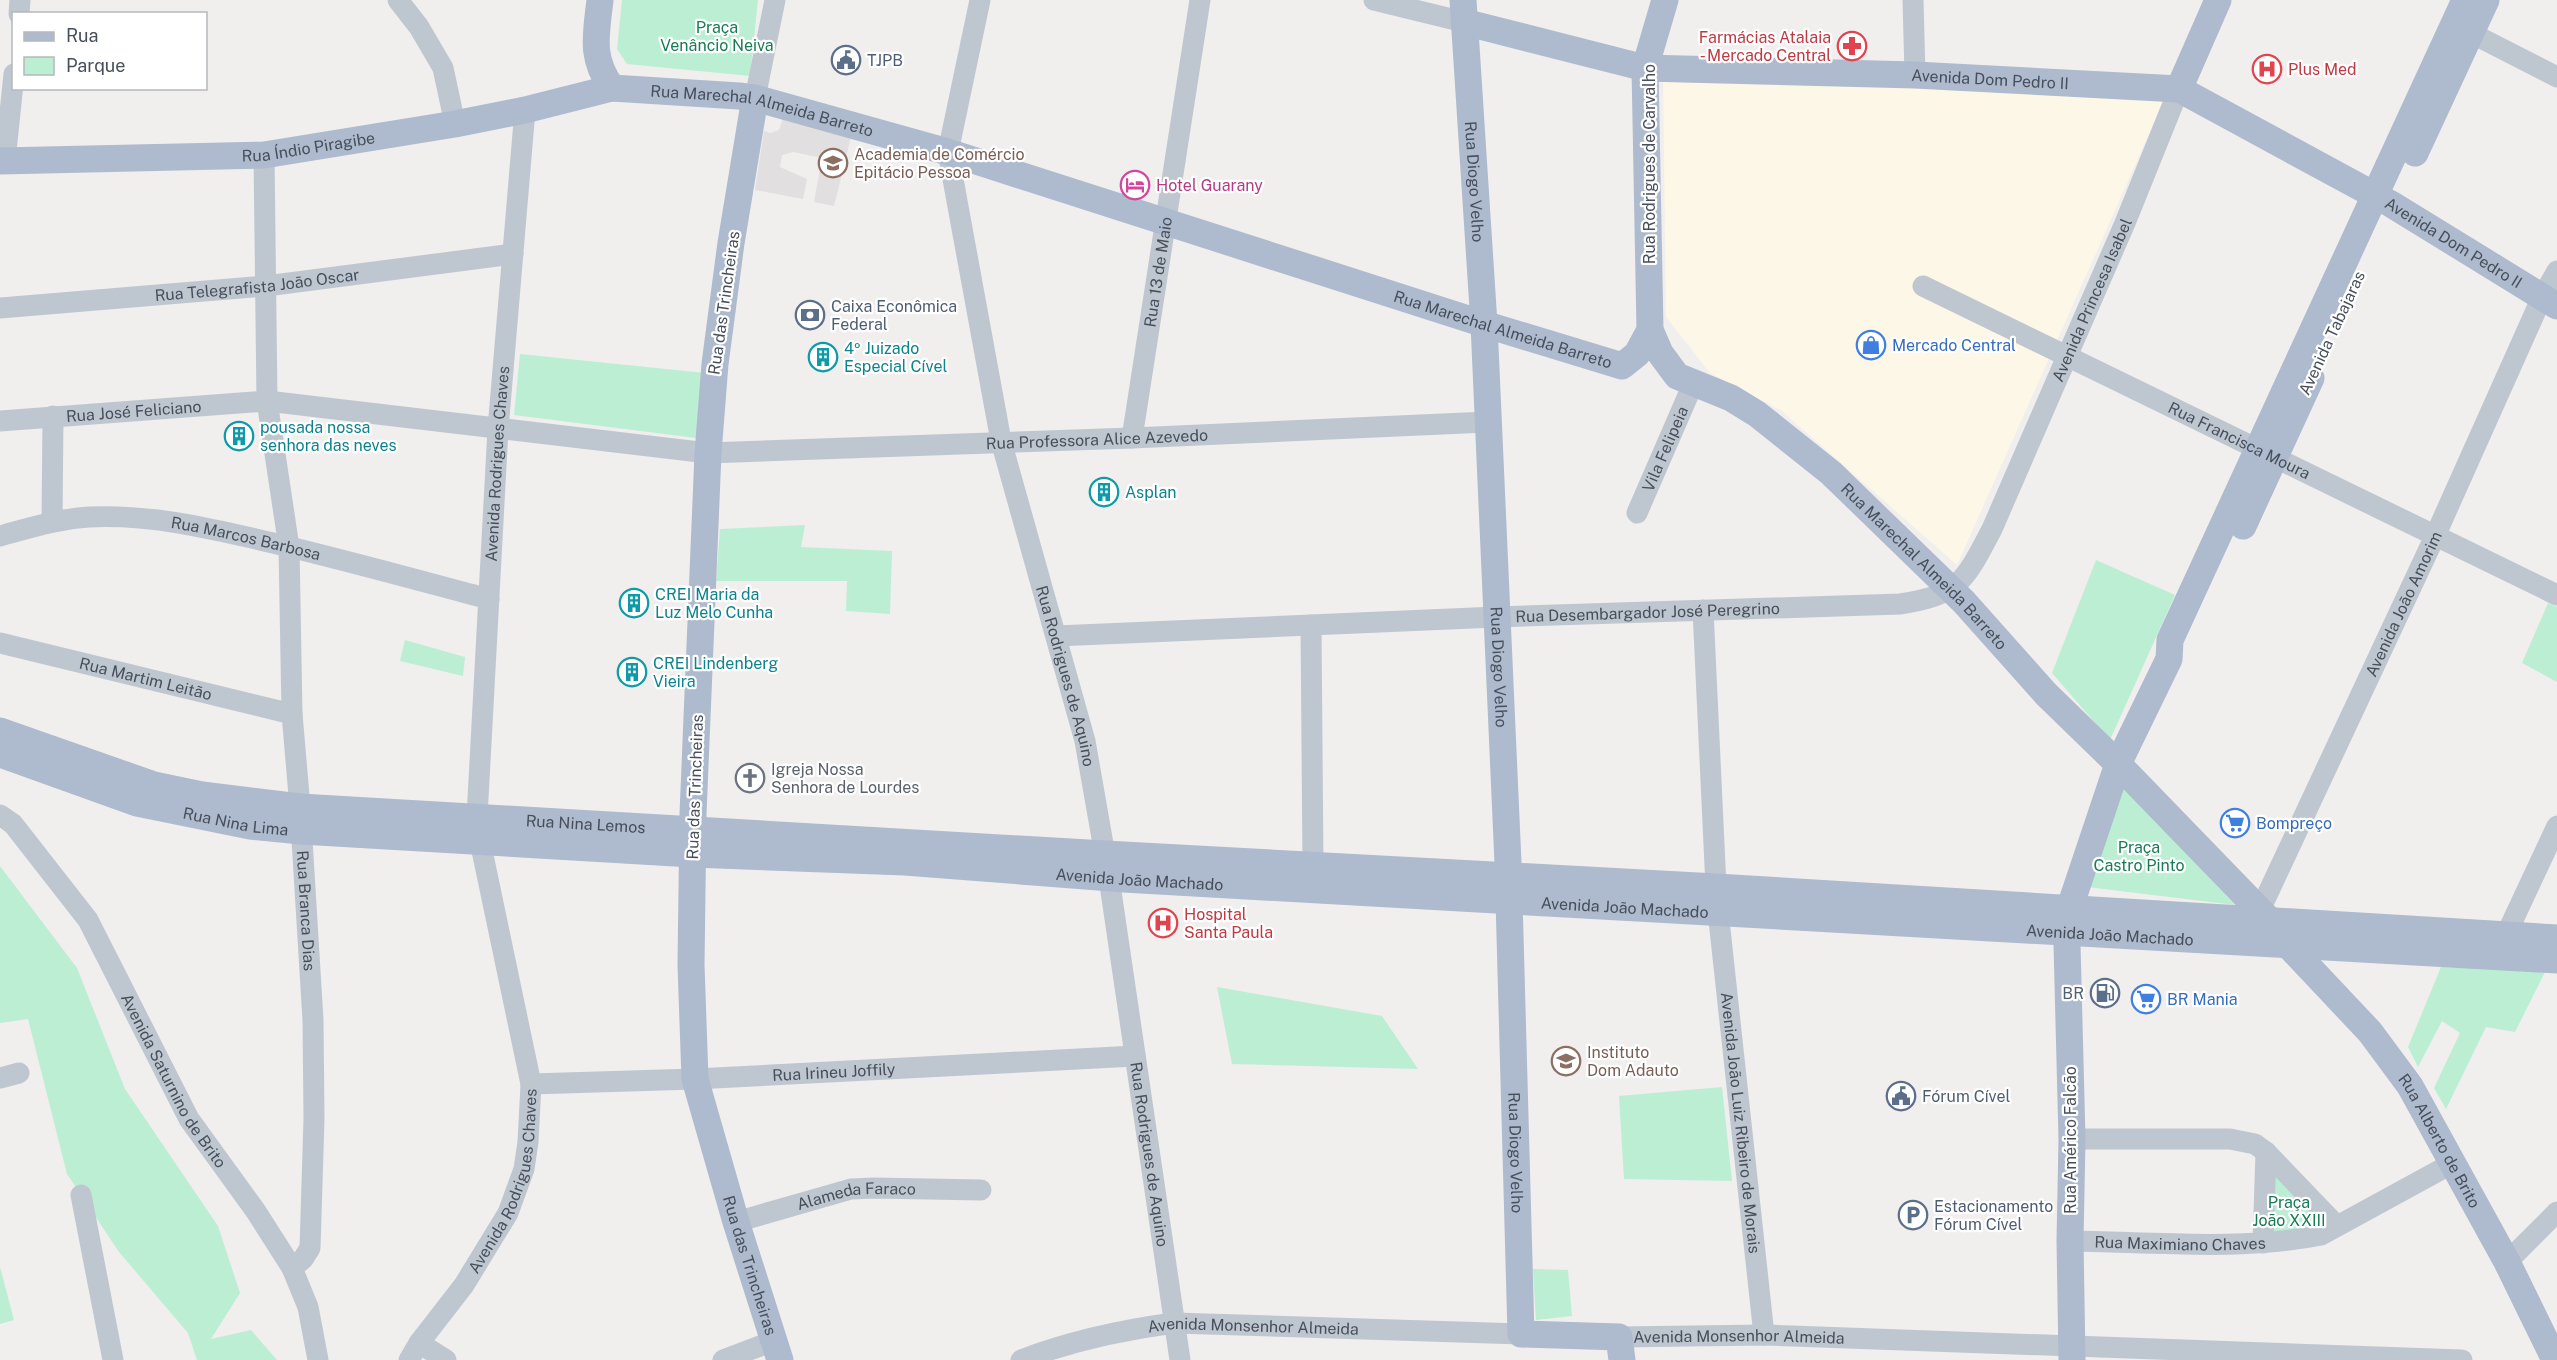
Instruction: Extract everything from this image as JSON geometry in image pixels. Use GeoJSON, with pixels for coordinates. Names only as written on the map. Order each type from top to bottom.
{"type":"FeatureCollection","features":[{"type":"Feature","properties":{"kind":"main road"},"geometry":{"type":"LineString","coordinates":[[600,0],[596,56],[603,76],[612,88]]}},
{"type":"Feature","properties":{"kind":"main road","name":"Rua Rodrigues de Carvalho"},"geometry":{"type":"LineString","coordinates":[[1650,330],[1645,68],[1665,0]]}},
{"type":"Feature","properties":{"kind":"main road","name":"Avenida Princesa Isabel"},"geometry":{"type":"LineString","coordinates":[[2179,89],[2218,0]]}},
{"type":"Feature","properties":{"kind":"main road","name":"Avenida Tabajaras"},"geometry":{"type":"LineString","coordinates":[[2069,920],[2118,764],[2169,659],[2170,640],[2266,455],[2383,199],[2465,0]]}},
{"type":"Feature","properties":{"kind":"main road","name":"Avenida Tabajaras"},"geometry":{"type":"LineString","coordinates":[[2383,199],[2471,33],[2486,0]]}},
{"type":"Feature","properties":{"kind":"main road","name":"Avenida Dom Pedro II"},"geometry":{"type":"LineString","coordinates":[[1464,11],[1645,68],[1915,75],[2179,89],[2383,199],[2550,302]]}},
{"type":"Feature","properties":{"kind":"main road","name":"Rua Diogo Velho"},"geometry":{"type":"LineString","coordinates":[[1464,11],[1484,324],[1509,888],[1521,1334]]}},
{"type":"Feature","properties":{"kind":"main road","name":"Rua Índio Piragibe"},"geometry":{"type":"LineString","coordinates":[[3,161],[264,155],[455,124],[525,110],[612,88]]}},
{"type":"Feature","properties":{"kind":"main road","name":"Rua Marechal Almeida Barreto"},"geometry":{"type":"LineString","coordinates":[[612,88],[755,98],[948,153],[1622,366],[1637,354],[1650,330]]}},
{"type":"Feature","properties":{"kind":"main road","name":"Rua das Trincheiras"},"geometry":{"type":"LineString","coordinates":[[755,98],[731,243],[715,364],[708,453],[692,842],[691,965],[695,1078],[736,1222],[777,1350]]}},
{"type":"Feature","properties":{"kind":"main road","name":"Rua Marechal Almeida Barreto"},"geometry":{"type":"LineString","coordinates":[[1650,330],[1660,353],[1677,376],[1731,398],[1757,414],[1831,473],[1951,590],[2046,694],[2118,764],[2265,916]]}},
{"type":"Feature","properties":{"kind":"main road","name":"Rua Nina Lima"},"geometry":{"type":"LineString","coordinates":[[0,730],[154,785],[301,819],[478,829]]}},
{"type":"Feature","properties":{"kind":"main road","name":"Rua Nina Lima"},"geometry":{"type":"LineString","coordinates":[[0,754],[137,803],[250,826],[301,819]]}},
{"type":"Feature","properties":{"kind":"main road","name":"Rua Nina Lemos"},"geometry":{"type":"LineString","coordinates":[[478,829],[692,842]]}},
{"type":"Feature","properties":{"kind":"main road","name":"Avenida João Machado"},"geometry":{"type":"LineString","coordinates":[[692,842],[905,862],[1107,866],[1313,865],[1509,888]]}},
{"type":"Feature","properties":{"kind":"main road","name":"Avenida João Machado"},"geometry":{"type":"LineString","coordinates":[[1107,866],[2069,920],[2288,945],[2557,960]]}},
{"type":"Feature","properties":{"kind":"main road","name":"Avenida João Machado"},"geometry":{"type":"LineString","coordinates":[[2069,920],[2265,916],[2557,938]]}},
{"type":"Feature","properties":{"kind":"main road","name":"Rua Américo Falcão"},"geometry":{"type":"LineString","coordinates":[[2069,920],[2072,1139],[2071,1354]]}},
{"type":"Feature","properties":{"kind":"main road","name":"Rua Alberto de Brito"},"geometry":{"type":"LineString","coordinates":[[2288,945],[2370,1032],[2410,1086],[2507,1262],[2555,1360]]}},
{"type":"Feature","properties":{"kind":"main road","name":"Avenida Monsenhor Almeida"},"geometry":{"type":"LineString","coordinates":[[1521,1334],[1621,1348]]}},
{"type":"Feature","properties":{"kind":"street"},"geometry":{"type":"LineString","coordinates":[[398,0],[424,34],[443,68],[455,124]]}},
{"type":"Feature","properties":{"kind":"street"},"geometry":{"type":"LineString","coordinates":[[755,98],[775,0]]}},
{"type":"Feature","properties":{"kind":"street","name":"Rua Rodrigues de Aquino"},"geometry":{"type":"LineString","coordinates":[[980,0],[948,153],[1001,441],[1085,741],[1107,866],[1180,1360]]}},
{"type":"Feature","properties":{"kind":"street","name":"Rua 13 de Maio"},"geometry":{"type":"LineString","coordinates":[[1132,438],[1200,0]]}},
{"type":"Feature","properties":{"kind":"street","name":"Avenida Dom Pedro II"},"geometry":{"type":"LineString","coordinates":[[1374,0],[1464,11]]}},
{"type":"Feature","properties":{"kind":"street"},"geometry":{"type":"LineString","coordinates":[[1913,0],[1915,75]]}},
{"type":"Feature","properties":{"kind":"street"},"geometry":{"type":"LineString","coordinates":[[2471,33],[2557,77]]}},
{"type":"Feature","properties":{"kind":"street","name":"Avenida Princesa Isabel"},"geometry":{"type":"LineString","coordinates":[[1951,590],[1965,578],[1992,529],[2125,223],[2179,89]]}},
{"type":"Feature","properties":{"kind":"street"},"geometry":{"type":"LineString","coordinates":[[3,161],[12,90]]}},
{"type":"Feature","properties":{"kind":"street","name":"Avenida Rodrigues Chaves"},"geometry":{"type":"LineString","coordinates":[[414,1351],[464,1285],[508,1213],[524,1169],[528,1142],[531,1084],[478,829],[498,429],[525,110]]}},
{"type":"Feature","properties":{"kind":"street","name":"Rua Branca Dias"},"geometry":{"type":"LineString","coordinates":[[264,155],[267,401],[289,547],[292,714],[313,1020],[314,1119],[310,1248],[303,1259],[292,1268]]}},
{"type":"Feature","properties":{"kind":"street","name":"Rua Telegrafista João Oscar"},"geometry":{"type":"LineString","coordinates":[[0,308],[266,286],[513,254]]}},
{"type":"Feature","properties":{"kind":"street","name":"Avenida João Amorim"},"geometry":{"type":"LineString","coordinates":[[2265,916],[2436,534],[2550,302],[2557,271]]}},
{"type":"Feature","properties":{"kind":"street","name":"Rua Francisca Moura"},"geometry":{"type":"LineString","coordinates":[[1923,286],[2266,455],[2436,534],[2557,595]]}},
{"type":"Feature","properties":{"kind":"street","name":"Vila Felipeia"},"geometry":{"type":"LineString","coordinates":[[1637,513],[1693,384]]}},
{"type":"Feature","properties":{"kind":"street","name":"Rua José Feliciano"},"geometry":{"type":"LineString","coordinates":[[0,421],[267,401],[498,429]]}},
{"type":"Feature","properties":{"kind":"street"},"geometry":{"type":"LineString","coordinates":[[52,522],[53,416]]}},
{"type":"Feature","properties":{"kind":"street","name":"Rua Professora Alice Azevedo"},"geometry":{"type":"LineString","coordinates":[[498,429],[708,453],[1132,438],[1487,422]]}},
{"type":"Feature","properties":{"kind":"street","name":"Rua Marcos Barbosa"},"geometry":{"type":"LineString","coordinates":[[0,536],[52,522],[124,517],[163,520],[289,547],[489,598]]}},
{"type":"Feature","properties":{"kind":"street","name":"Rua Desembargador José Peregrino"},"geometry":{"type":"LineString","coordinates":[[1056,636],[1496,617],[1900,604],[1936,597],[1951,590]]}},
{"type":"Feature","properties":{"kind":"street","name":"Avenida João Luiz Ribeiro de Morais"},"geometry":{"type":"LineString","coordinates":[[1703,610],[1717,899],[1764,1335]]}},
{"type":"Feature","properties":{"kind":"street"},"geometry":{"type":"LineString","coordinates":[[1311,625],[1313,865]]}},
{"type":"Feature","properties":{"kind":"street","name":"Rua Martim Leitão"},"geometry":{"type":"LineString","coordinates":[[0,643],[292,714]]}},
{"type":"Feature","properties":{"kind":"street","name":"Avenida Saturnino de Brito"},"geometry":{"type":"LineString","coordinates":[[0,815],[13,824],[88,920],[189,1119],[255,1210],[292,1268],[308,1307],[318,1360]]}},
{"type":"Feature","properties":{"kind":"street"},"geometry":{"type":"LineString","coordinates":[[2506,935],[2557,826]]}},
{"type":"Feature","properties":{"kind":"street","name":"Rua Irineu Joffily"},"geometry":{"type":"LineString","coordinates":[[531,1084],[1135,1056]]}},
{"type":"Feature","properties":{"kind":"street"},"geometry":{"type":"LineString","coordinates":[[2072,1139],[2230,1139],[2255,1144],[2266,1152],[2337,1226]]}},
{"type":"Feature","properties":{"kind":"street"},"geometry":{"type":"LineString","coordinates":[[2263,1243],[2266,1152]]}},
{"type":"Feature","properties":{"kind":"street","name":"Rua Maximiano Chaves"},"geometry":{"type":"LineString","coordinates":[[2070,1241],[2263,1243],[2321,1235],[2451,1164]]}},
{"type":"Feature","properties":{"kind":"street","name":"Alameda Faraco"},"geometry":{"type":"LineString","coordinates":[[736,1222],[851,1190],[874,1188],[981,1190]]}},
{"type":"Feature","properties":{"kind":"street"},"geometry":{"type":"LineString","coordinates":[[81,1195],[113,1360]]}},
{"type":"Feature","properties":{"kind":"street"},"geometry":{"type":"LineString","coordinates":[[2507,1262],[2557,1212]]}},
{"type":"Feature","properties":{"kind":"street","name":"Avenida Monsenhor Almeida"},"geometry":{"type":"LineString","coordinates":[[1021,1360],[1052,1348],[1122,1329],[1174,1323],[1521,1334]]}},
{"type":"Feature","properties":{"kind":"street","name":"Avenida Monsenhor Almeida"},"geometry":{"type":"LineString","coordinates":[[1621,1348],[1764,1335],[2071,1354],[2463,1360]]}},
{"type":"Feature","properties":{"kind":"street"},"geometry":{"type":"LineString","coordinates":[[723,1360],[777,1350]]}},
{"type":"Feature","properties":{"kind":"street"},"geometry":{"type":"LineString","coordinates":[[414,1351],[446,1360]]}},
{"type":"Feature","properties":{"kind":"shaded area","name":"Mercado Central"},"geometry":{"type":"Polygon","coordinates":[[[1663,76],[2165,98],[1957,565],[1782,411],[1710,373],[1666,317],[1663,76]]]}},
{"type":"Feature","properties":{"kind":"shaded area","name":"Academia de Comércio Epitácio Pessoa"},"geometry":{"type":"Polygon","coordinates":[[[784,115],[852,133],[834,206],[814,202],[822,158],[793,152],[782,155],[780,167],[807,179],[803,199],[755,190],[764,131],[770,133],[779,130],[784,115]]]}},
{"type":"Feature","properties":{"kind":"green space","name":"Praça Venâncio Neiva"},"geometry":{"type":"Polygon","coordinates":[[[622,0],[758,0],[750,76],[627,64],[617,49],[622,0]]]}},
{"type":"Feature","properties":{"kind":"green space"},"geometry":{"type":"Polygon","coordinates":[[[520,354],[705,373],[696,438],[514,415],[520,354]]]}},
{"type":"Feature","properties":{"kind":"green space"},"geometry":{"type":"Polygon","coordinates":[[[805,525],[801,547],[892,551],[890,614],[846,611],[847,581],[716,581],[720,529],[805,525]]]}},
{"type":"Feature","properties":{"kind":"green space"},"geometry":{"type":"Polygon","coordinates":[[[2096,560],[2175,595],[2110,740],[2052,673],[2096,560]]]}},
{"type":"Feature","properties":{"kind":"green space"},"geometry":{"type":"Polygon","coordinates":[[[2548,603],[2557,607],[2557,682],[2522,663],[2548,603]]]}},
{"type":"Feature","properties":{"kind":"green space"},"geometry":{"type":"Polygon","coordinates":[[[405,640],[465,657],[463,676],[400,661],[405,640]]]}},
{"type":"Feature","properties":{"kind":"green space","name":"Praça Castro Pinto"},"geometry":{"type":"Polygon","coordinates":[[[2123,786],[2235,905],[2087,887],[2123,786]]]}},
{"type":"Feature","properties":{"kind":"green space"},"geometry":{"type":"Polygon","coordinates":[[[0,866],[77,968],[125,1089],[218,1226],[240,1293],[211,1339],[251,1330],[277,1360],[197,1360],[188,1333],[119,1252],[67,1174],[28,1019],[0,1023],[0,866]]]}},
{"type":"Feature","properties":{"kind":"green space"},"geometry":{"type":"Polygon","coordinates":[[[2441,967],[2546,970],[2515,1032],[2486,1027],[2446,1109],[2434,1088],[2460,1033],[2442,1021],[2418,1067],[2408,1047],[2441,967]]]}},
{"type":"Feature","properties":{"kind":"green space"},"geometry":{"type":"Polygon","coordinates":[[[1217,987],[1382,1016],[1418,1069],[1232,1064],[1217,987]]]}},
{"type":"Feature","properties":{"kind":"green space"},"geometry":{"type":"Polygon","coordinates":[[[1722,1087],[1732,1181],[1624,1179],[1619,1096],[1722,1087]]]}},
{"type":"Feature","properties":{"kind":"green space","name":"Praça João XXIII"},"geometry":{"type":"Polygon","coordinates":[[[2271,1166],[2325,1221],[2267,1238],[2271,1166]]]}},
{"type":"Feature","properties":{"kind":"green space"},"geometry":{"type":"Polygon","coordinates":[[[0,1267],[14,1320],[0,1324],[0,1267]]]}},
{"type":"Feature","properties":{"kind":"green space"},"geometry":{"type":"Polygon","coordinates":[[[1533,1269],[1568,1270],[1572,1316],[1536,1320],[1533,1269]]]}},
{"type":"Feature","properties":{"kind":"place","name":"Farmácias Atalaia - Mercado Central"},"geometry":{"type":"Point","coordinates":[1852,46]}},
{"type":"Feature","properties":{"kind":"place","name":"TJPB"},"geometry":{"type":"Point","coordinates":[846,60]}},
{"type":"Feature","properties":{"kind":"place","name":"Plus Med"},"geometry":{"type":"Point","coordinates":[2267,69]}},
{"type":"Feature","properties":{"kind":"place","name":"Academia de Comércio Epitácio Pessoa"},"geometry":{"type":"Point","coordinates":[833,163]}},
{"type":"Feature","properties":{"kind":"place","name":"Hotel Guarany"},"geometry":{"type":"Point","coordinates":[1135,185]}},
{"type":"Feature","properties":{"kind":"place","name":"Caixa Econômica Federal"},"geometry":{"type":"Point","coordinates":[810,315]}},
{"type":"Feature","properties":{"kind":"place","name":"Mercado Central"},"geometry":{"type":"Point","coordinates":[1871,345]}},
{"type":"Feature","properties":{"kind":"place","name":"4º Juizado Especial Cível"},"geometry":{"type":"Point","coordinates":[823,357]}},
{"type":"Feature","properties":{"kind":"place","name":"pousada nossa senhora das neves"},"geometry":{"type":"Point","coordinates":[239,436]}},
{"type":"Feature","properties":{"kind":"place","name":"Asplan"},"geometry":{"type":"Point","coordinates":[1104,492]}},
{"type":"Feature","properties":{"kind":"place","name":"CREI Maria da Luz Melo Cunha"},"geometry":{"type":"Point","coordinates":[634,603]}},
{"type":"Feature","properties":{"kind":"place","name":"CREI Lindenberg Vieira"},"geometry":{"type":"Point","coordinates":[632,672]}},
{"type":"Feature","properties":{"kind":"place","name":"Igreja Nossa Senhora de Lourdes"},"geometry":{"type":"Point","coordinates":[750,778]}},
{"type":"Feature","properties":{"kind":"place","name":"Bompreço"},"geometry":{"type":"Point","coordinates":[2235,823]}},
{"type":"Feature","properties":{"kind":"place","name":"Hospital Santa Paula"},"geometry":{"type":"Point","coordinates":[1163,923]}},
{"type":"Feature","properties":{"kind":"place","name":"BR"},"geometry":{"type":"Point","coordinates":[2105,993]}},
{"type":"Feature","properties":{"kind":"place","name":"BR Mania"},"geometry":{"type":"Point","coordinates":[2146,999]}},
{"type":"Feature","properties":{"kind":"place","name":"Instituto Dom Adauto"},"geometry":{"type":"Point","coordinates":[1566,1061]}},
{"type":"Feature","properties":{"kind":"place","name":"Fórum Cível"},"geometry":{"type":"Point","coordinates":[1901,1096]}},
{"type":"Feature","properties":{"kind":"place","name":"Estacionamento Fórum Cível"},"geometry":{"type":"Point","coordinates":[1913,1215]}}]}
